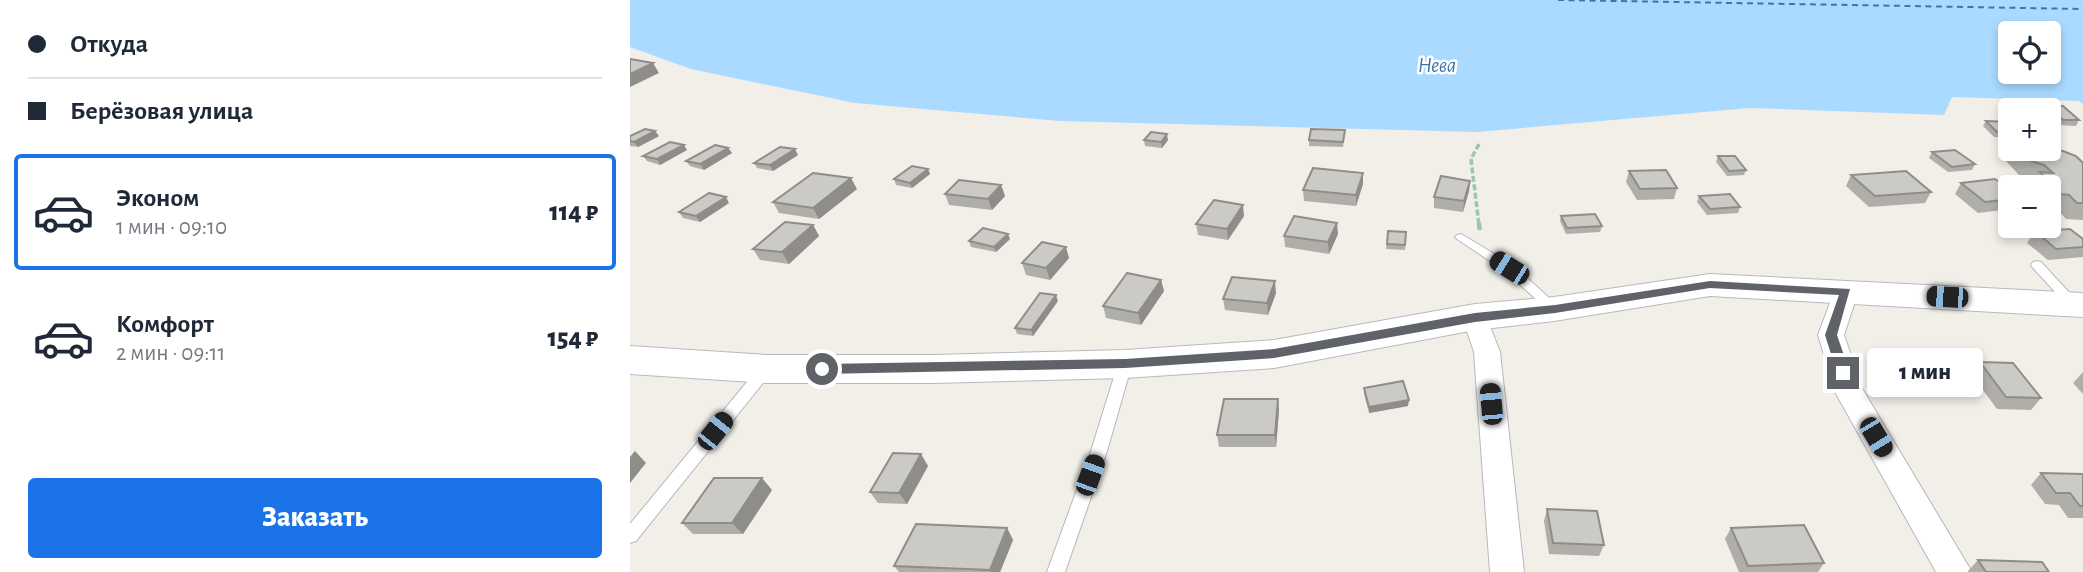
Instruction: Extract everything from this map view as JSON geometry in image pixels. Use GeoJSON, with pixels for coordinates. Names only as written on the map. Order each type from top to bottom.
{"type":"FeatureCollection","features":[{"type":"Feature","properties":{"kind":"street"},"geometry":{"type":"LineString","coordinates":[[630,360],[766,369],[1125,364],[1274,354],[1475,317],[1555,309],[1710,285],[2078,305]]}},
{"type":"Feature","properties":{"kind":"street"},"geometry":{"type":"LineString","coordinates":[[1846,292],[1831,335],[1849,392],[1955,572]]}},
{"type":"Feature","properties":{"kind":"street"},"geometry":{"type":"LineString","coordinates":[[1475,317],[1487,352],[1507,572]]}},
{"type":"Feature","properties":{"kind":"lane"},"geometry":{"type":"LineString","coordinates":[[1461,237],[1509,268],[1555,309]]}},
{"type":"Feature","properties":{"kind":"lane"},"geometry":{"type":"LineString","coordinates":[[2037,265],[2078,305]]}},
{"type":"Feature","properties":{"kind":"lane"},"geometry":{"type":"LineString","coordinates":[[1056,572],[1099,451],[1125,364]]}},
{"type":"Feature","properties":{"kind":"lane"},"geometry":{"type":"LineString","coordinates":[[630,537],[766,369]]}},
{"type":"Feature","properties":{"kind":"path"},"geometry":{"type":"LineString","coordinates":[[1479,144],[1471,159],[1482,251]]}},
{"type":"Feature","properties":{"kind":"water","name":"Нева"},"geometry":{"type":"Polygon","coordinates":[[[630,0],[2083,0],[2083,104],[2079,101],[2061,100],[2061,98],[1952,97],[1944,115],[1750,108],[1477,132],[1060,121],[855,103],[691,69],[630,47],[630,0]]]}},
{"type":"Feature","properties":{"kind":"building"},"geometry":{"type":"Polygon","coordinates":[[[630,59],[653,63],[630,74],[630,59]]]}},
{"type":"Feature","properties":{"kind":"building"},"geometry":{"type":"Polygon","coordinates":[[[2061,106],[2079,120],[2063,120],[2061,106]]]}},
{"type":"Feature","properties":{"kind":"building"},"geometry":{"type":"Polygon","coordinates":[[[1986,121],[1998,122],[1997,132],[1986,121]]]}},
{"type":"Feature","properties":{"kind":"building"},"geometry":{"type":"Polygon","coordinates":[[[645,129],[655,131],[634,142],[630,141],[630,136],[645,129]]]}},
{"type":"Feature","properties":{"kind":"building"},"geometry":{"type":"Polygon","coordinates":[[[1311,129],[1345,130],[1343,142],[1309,140],[1311,129]]]}},
{"type":"Feature","properties":{"kind":"building"},"geometry":{"type":"Polygon","coordinates":[[[1151,132],[1167,134],[1161,142],[1144,140],[1151,132]]]}},
{"type":"Feature","properties":{"kind":"building"},"geometry":{"type":"Polygon","coordinates":[[[670,142],[684,145],[657,159],[643,156],[670,142]]]}},
{"type":"Feature","properties":{"kind":"building"},"geometry":{"type":"Polygon","coordinates":[[[715,145],[728,148],[700,164],[686,161],[715,145]]]}},
{"type":"Feature","properties":{"kind":"building"},"geometry":{"type":"Polygon","coordinates":[[[780,147],[795,149],[770,165],[754,163],[780,147]]]}},
{"type":"Feature","properties":{"kind":"building"},"geometry":{"type":"Polygon","coordinates":[[[1955,150],[1975,164],[1952,167],[1932,152],[1955,150]]]}},
{"type":"Feature","properties":{"kind":"building"},"geometry":{"type":"Polygon","coordinates":[[[2061,151],[2076,156],[2083,163],[2083,203],[2077,203],[2069,195],[2061,194],[2061,175],[2043,175],[2040,172],[2053,173],[2044,165],[2031,161],[2061,161],[2061,151]]]}},
{"type":"Feature","properties":{"kind":"building"},"geometry":{"type":"Polygon","coordinates":[[[1718,156],[1735,156],[1746,170],[1729,171],[1718,156]]]}},
{"type":"Feature","properties":{"kind":"building"},"geometry":{"type":"Polygon","coordinates":[[[912,166],[928,169],[910,183],[894,179],[912,166]]]}},
{"type":"Feature","properties":{"kind":"building"},"geometry":{"type":"Polygon","coordinates":[[[1313,168],[1363,173],[1356,195],[1303,190],[1313,168]]]}},
{"type":"Feature","properties":{"kind":"building"},"geometry":{"type":"Polygon","coordinates":[[[1666,170],[1677,188],[1640,189],[1629,171],[1666,170]]]}},
{"type":"Feature","properties":{"kind":"building"},"geometry":{"type":"Polygon","coordinates":[[[1906,171],[1931,192],[1875,196],[1851,175],[1906,171]]]}},
{"type":"Feature","properties":{"kind":"building"},"geometry":{"type":"Polygon","coordinates":[[[813,173],[851,178],[813,208],[773,202],[813,173]]]}},
{"type":"Feature","properties":{"kind":"building"},"geometry":{"type":"Polygon","coordinates":[[[1441,176],[1470,181],[1464,201],[1434,197],[1441,176]]]}},
{"type":"Feature","properties":{"kind":"building"},"geometry":{"type":"Polygon","coordinates":[[[1995,179],[1998,181],[1998,200],[1985,202],[1961,183],[1995,179]]]}},
{"type":"Feature","properties":{"kind":"building"},"geometry":{"type":"Polygon","coordinates":[[[959,180],[1001,185],[988,199],[945,194],[959,180]]]}},
{"type":"Feature","properties":{"kind":"building"},"geometry":{"type":"Polygon","coordinates":[[[709,193],[726,197],[696,216],[679,212],[709,193]]]}},
{"type":"Feature","properties":{"kind":"building"},"geometry":{"type":"Polygon","coordinates":[[[1730,194],[1740,207],[1710,209],[1699,196],[1730,194]]]}},
{"type":"Feature","properties":{"kind":"building"},"geometry":{"type":"Polygon","coordinates":[[[1214,200],[1243,205],[1227,229],[1196,224],[1214,200]]]}},
{"type":"Feature","properties":{"kind":"building"},"geometry":{"type":"Polygon","coordinates":[[[1595,214],[1602,226],[1567,228],[1561,216],[1595,214]]]}},
{"type":"Feature","properties":{"kind":"building"},"geometry":{"type":"Polygon","coordinates":[[[1294,216],[1337,223],[1328,242],[1284,236],[1294,216]]]}},
{"type":"Feature","properties":{"kind":"building"},"geometry":{"type":"Polygon","coordinates":[[[785,222],[813,225],[782,252],[753,249],[785,222]]]}},
{"type":"Feature","properties":{"kind":"building"},"geometry":{"type":"Polygon","coordinates":[[[983,228],[1008,234],[994,247],[969,241],[983,228]]]}},
{"type":"Feature","properties":{"kind":"building"},"geometry":{"type":"Polygon","coordinates":[[[2070,229],[2083,239],[2083,247],[2056,249],[2043,238],[2061,238],[2061,230],[2070,229]]]}},
{"type":"Feature","properties":{"kind":"building"},"geometry":{"type":"Polygon","coordinates":[[[1388,231],[1406,232],[1405,245],[1387,244],[1388,231]]]}},
{"type":"Feature","properties":{"kind":"building"},"geometry":{"type":"Polygon","coordinates":[[[1042,242],[1066,247],[1046,268],[1022,263],[1042,242]]]}},
{"type":"Feature","properties":{"kind":"building"},"geometry":{"type":"Polygon","coordinates":[[[1127,273],[1161,280],[1138,313],[1103,306],[1127,273]]]}},
{"type":"Feature","properties":{"kind":"building"},"geometry":{"type":"Polygon","coordinates":[[[1232,277],[1275,281],[1267,303],[1223,299],[1232,277]]]}},
{"type":"Feature","properties":{"kind":"building"},"geometry":{"type":"Polygon","coordinates":[[[1040,293],[1056,295],[1031,330],[1015,328],[1040,293]]]}},
{"type":"Feature","properties":{"kind":"building"},"geometry":{"type":"Polygon","coordinates":[[[1980,362],[2013,363],[2041,398],[2006,397],[1980,362]]]}},
{"type":"Feature","properties":{"kind":"building"},"geometry":{"type":"Polygon","coordinates":[[[1403,381],[1409,400],[1369,407],[1364,388],[1403,381]]]}},
{"type":"Feature","properties":{"kind":"building"},"geometry":{"type":"Polygon","coordinates":[[[1224,399],[1278,399],[1275,435],[1217,435],[1224,399]]]}},
{"type":"Feature","properties":{"kind":"building"},"geometry":{"type":"Polygon","coordinates":[[[893,453],[921,454],[899,493],[870,492],[893,453]]]}},
{"type":"Feature","properties":{"kind":"building"},"geometry":{"type":"Polygon","coordinates":[[[2041,473],[2083,474],[2083,506],[2080,506],[2070,493],[2056,493],[2041,473]]]}},
{"type":"Feature","properties":{"kind":"building"},"geometry":{"type":"Polygon","coordinates":[[[714,478],[762,478],[732,523],[682,523],[714,478]]]}},
{"type":"Feature","properties":{"kind":"building"},"geometry":{"type":"Polygon","coordinates":[[[1547,509],[1597,511],[1604,545],[1553,543],[1547,509]]]}},
{"type":"Feature","properties":{"kind":"building"},"geometry":{"type":"Polygon","coordinates":[[[916,524],[1007,528],[990,570],[894,566],[916,524]]]}},
{"type":"Feature","properties":{"kind":"building"},"geometry":{"type":"Polygon","coordinates":[[[1804,525],[1824,563],[1748,566],[1731,528],[1804,525]]]}},
{"type":"Feature","properties":{"kind":"building"},"geometry":{"type":"Polygon","coordinates":[[[1978,560],[2042,562],[2049,572],[1986,572],[1978,560]]]}},
{"type":"Feature","properties":{"kind":"ferry route"},"geometry":{"type":"LineString","coordinates":[[1558,0],[2083,9]]}},
{"type":"Feature","properties":{"kind":"route"},"geometry":{"type":"LineString","coordinates":[[822,369],[1125,364],[1274,354],[1475,317],[1555,309],[1710,285],[1846,292],[1831,335],[1843,373]]}}]}
